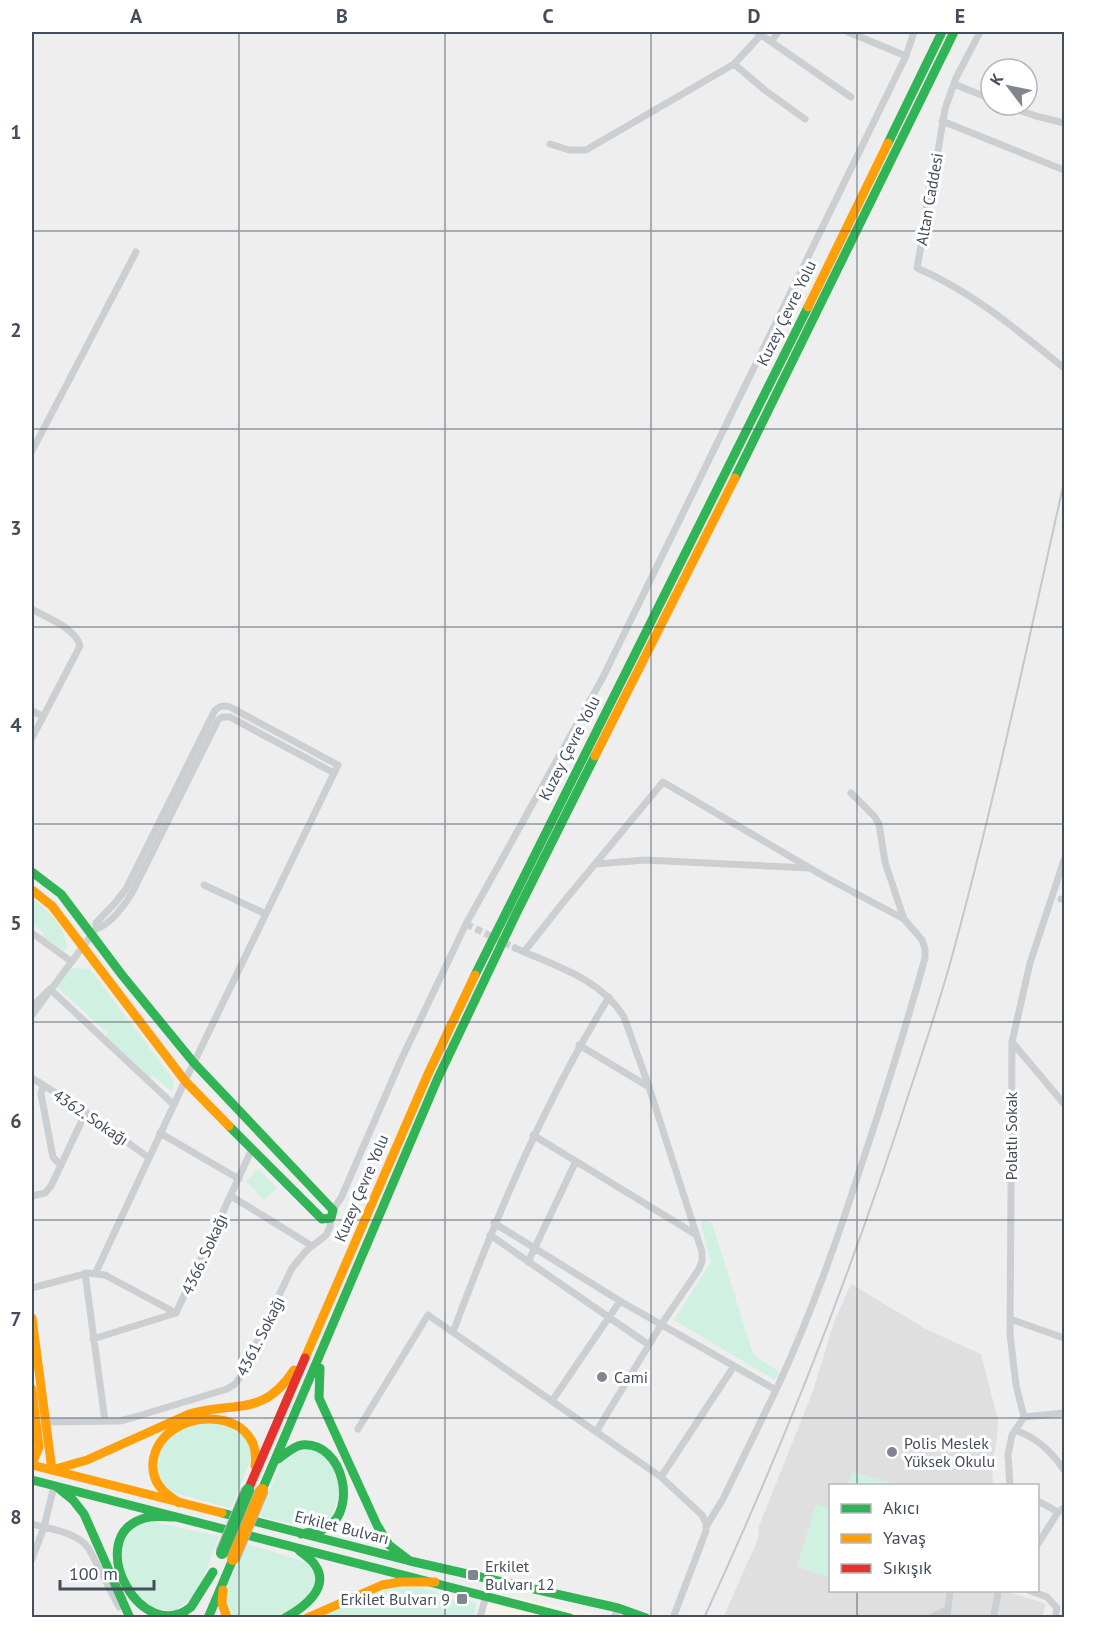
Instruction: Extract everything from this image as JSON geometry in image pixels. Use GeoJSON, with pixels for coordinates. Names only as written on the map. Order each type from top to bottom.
{"type":"FeatureCollection","features":[{"type":"Feature","properties":{"kind":"main road","name":"Kuzey Çevre Yolu"},"geometry":{"type":"LineString","coordinates":[[249,1490],[428,1074],[505,912],[726,474],[942,32]]}},
{"type":"Feature","properties":{"kind":"main road","name":"Kuzey Çevre Yolu"},"geometry":{"type":"LineString","coordinates":[[227,1556],[262,1490],[437,1080],[515,915],[734,480],[954,32]]}},
{"type":"Feature","properties":{"kind":"main road"},"geometry":{"type":"LineString","coordinates":[[32,872],[61,894],[94,932],[194,1063],[332,1214],[322,1219],[185,1081],[52,906],[32,890]]}},
{"type":"Feature","properties":{"kind":"main road"},"geometry":{"type":"LineString","coordinates":[[32,1318],[52,1470],[88,1460],[191,1413],[244,1407],[261,1401],[273,1394],[287,1380],[317,1330]]}},
{"type":"Feature","properties":{"kind":"main road"},"geometry":{"type":"LineString","coordinates":[[321,1352],[319,1398],[380,1532],[394,1550],[410,1561]]}},
{"type":"Feature","properties":{"kind":"main road"},"geometry":{"type":"LineString","coordinates":[[32,1389],[39,1447],[32,1464]]}},
{"type":"Feature","properties":{"kind":"main road"},"geometry":{"type":"LineString","coordinates":[[179,1503],[164,1493],[152,1472],[152,1459],[157,1447],[168,1433],[179,1425],[196,1419],[213,1418],[236,1426],[250,1437],[256,1456],[249,1490],[227,1556],[222,1603],[226,1617]]}},
{"type":"Feature","properties":{"kind":"main road"},"geometry":{"type":"LineString","coordinates":[[272,1467],[286,1451],[306,1444],[325,1450],[339,1466],[344,1489],[338,1515],[320,1530],[302,1534]]}},
{"type":"Feature","properties":{"kind":"main road","name":"Erkilet Bulvarı"},"geometry":{"type":"LineString","coordinates":[[32,1464],[616,1613],[637,1616]]}},
{"type":"Feature","properties":{"kind":"main road","name":"Erkilet Bulvarı"},"geometry":{"type":"LineString","coordinates":[[32,1480],[570,1617]]}},
{"type":"Feature","properties":{"kind":"main road"},"geometry":{"type":"LineString","coordinates":[[56,1486],[73,1500],[84,1514],[130,1617]]}},
{"type":"Feature","properties":{"kind":"main road"},"geometry":{"type":"LineString","coordinates":[[174,1516],[140,1518],[123,1534],[117,1559],[120,1575],[126,1589],[138,1602],[153,1611],[177,1614],[192,1605],[213,1572],[227,1556]]}},
{"type":"Feature","properties":{"kind":"main road"},"geometry":{"type":"LineString","coordinates":[[285,1617],[298,1611],[307,1603],[314,1595],[318,1585],[318,1575],[314,1564],[297,1548]]}},
{"type":"Feature","properties":{"kind":"main road"},"geometry":{"type":"LineString","coordinates":[[194,1617],[213,1572]]}},
{"type":"Feature","properties":{"kind":"main road"},"geometry":{"type":"LineString","coordinates":[[208,1617],[225,1579]]}},
{"type":"Feature","properties":{"kind":"main road"},"geometry":{"type":"LineString","coordinates":[[307,1617],[382,1585],[400,1582],[435,1582]]}},
{"type":"Feature","properties":{"kind":"street"},"geometry":{"type":"LineString","coordinates":[[771,42],[778,32]]}},
{"type":"Feature","properties":{"kind":"street"},"geometry":{"type":"LineString","coordinates":[[848,32],[906,56]]}},
{"type":"Feature","properties":{"kind":"street","name":"4361. Sokağı"},"geometry":{"type":"LineString","coordinates":[[46,1422],[120,1420],[226,1389],[235,1384],[241,1376],[292,1268],[301,1256],[326,1235],[332,1214],[401,1060],[466,924],[603,677],[906,56],[914,32]]}},
{"type":"Feature","properties":{"kind":"street","name":"Altan Caddesi"},"geometry":{"type":"LineString","coordinates":[[980,32],[954,84],[942,120],[917,268],[941,278],[983,303],[1065,368]]}},
{"type":"Feature","properties":{"kind":"street"},"geometry":{"type":"LineString","coordinates":[[550,144],[569,150],[586,150],[734,64],[759,33],[851,97]]}},
{"type":"Feature","properties":{"kind":"street"},"geometry":{"type":"LineString","coordinates":[[734,64],[766,91],[805,118]]}},
{"type":"Feature","properties":{"kind":"street"},"geometry":{"type":"LineString","coordinates":[[954,84],[979,94]]}},
{"type":"Feature","properties":{"kind":"street"},"geometry":{"type":"LineString","coordinates":[[1039,117],[1065,123]]}},
{"type":"Feature","properties":{"kind":"street"},"geometry":{"type":"LineString","coordinates":[[942,120],[1042,163],[1065,170]]}},
{"type":"Feature","properties":{"kind":"street"},"geometry":{"type":"LineString","coordinates":[[32,451],[136,252]]}},
{"type":"Feature","properties":{"kind":"street"},"geometry":{"type":"LineString","coordinates":[[32,609],[68,630],[77,638],[80,646],[32,738]]}},
{"type":"Feature","properties":{"kind":"street"},"geometry":{"type":"LineString","coordinates":[[221,706],[225,716]]}},
{"type":"Feature","properties":{"kind":"street"},"geometry":{"type":"LineString","coordinates":[[32,1007],[72,962],[94,932],[96,923],[126,889],[214,712],[221,706],[230,707],[338,765],[160,1133],[96,1272]]}},
{"type":"Feature","properties":{"kind":"street"},"geometry":{"type":"LineString","coordinates":[[32,711],[42,716]]}},
{"type":"Feature","properties":{"kind":"street"},"geometry":{"type":"LineString","coordinates":[[94,932],[121,909],[132,893],[218,720],[225,716],[230,717],[334,773]]}},
{"type":"Feature","properties":{"kind":"street"},"geometry":{"type":"LineString","coordinates":[[524,952],[663,782],[809,868],[904,919],[922,940],[925,949],[925,958],[891,1077],[835,1245],[806,1322],[776,1390],[723,1499],[707,1526],[673,1617]]}},
{"type":"Feature","properties":{"kind":"street"},"geometry":{"type":"LineString","coordinates":[[851,793],[879,824],[885,862],[904,919]]}},
{"type":"Feature","properties":{"kind":"street"},"geometry":{"type":"LineString","coordinates":[[596,864],[645,860],[809,868]]}},
{"type":"Feature","properties":{"kind":"street","name":"Polatlı Sokak"},"geometry":{"type":"LineString","coordinates":[[1024,1417],[1014,1368],[1010,1319],[1012,1042],[1030,963],[1065,860]]}},
{"type":"Feature","properties":{"kind":"street"},"geometry":{"type":"LineString","coordinates":[[204,885],[266,914]]}},
{"type":"Feature","properties":{"kind":"street"},"geometry":{"type":"LineString","coordinates":[[32,933],[72,962]]}},
{"type":"Feature","properties":{"kind":"street"},"geometry":{"type":"LineString","coordinates":[[515,948],[586,980],[609,997],[624,1017],[702,1252],[701,1265],[661,1325],[596,1432]]}},
{"type":"Feature","properties":{"kind":"street"},"geometry":{"type":"LineString","coordinates":[[32,1015],[44,1001],[50,989]]}},
{"type":"Feature","properties":{"kind":"street"},"geometry":{"type":"LineString","coordinates":[[50,989],[174,1105]]}},
{"type":"Feature","properties":{"kind":"street"},"geometry":{"type":"LineString","coordinates":[[453,1332],[494,1223],[533,1135],[579,1046],[609,997]]}},
{"type":"Feature","properties":{"kind":"street"},"geometry":{"type":"LineString","coordinates":[[1012,1042],[1065,1104]]}},
{"type":"Feature","properties":{"kind":"street"},"geometry":{"type":"LineString","coordinates":[[579,1046],[649,1087]]}},
{"type":"Feature","properties":{"kind":"street","name":"4362. Sokağı"},"geometry":{"type":"LineString","coordinates":[[32,1078],[86,1112],[149,1158]]}},
{"type":"Feature","properties":{"kind":"street"},"geometry":{"type":"LineString","coordinates":[[43,1085],[41,1094],[53,1157],[61,1166]]}},
{"type":"Feature","properties":{"kind":"street"},"geometry":{"type":"LineString","coordinates":[[32,1196],[49,1190],[86,1112]]}},
{"type":"Feature","properties":{"kind":"street"},"geometry":{"type":"LineString","coordinates":[[160,1133],[239,1179]]}},
{"type":"Feature","properties":{"kind":"street"},"geometry":{"type":"LineString","coordinates":[[533,1135],[696,1234]]}},
{"type":"Feature","properties":{"kind":"street","name":"4366. Sokağı"},"geometry":{"type":"LineString","coordinates":[[93,1339],[176,1313],[252,1149]]}},
{"type":"Feature","properties":{"kind":"street"},"geometry":{"type":"LineString","coordinates":[[528,1262],[576,1161]]}},
{"type":"Feature","properties":{"kind":"street"},"geometry":{"type":"LineString","coordinates":[[231,1196],[312,1246]]}},
{"type":"Feature","properties":{"kind":"street"},"geometry":{"type":"LineString","coordinates":[[494,1223],[661,1325],[776,1390]]}},
{"type":"Feature","properties":{"kind":"street"},"geometry":{"type":"LineString","coordinates":[[490,1235],[649,1345]]}},
{"type":"Feature","properties":{"kind":"street"},"geometry":{"type":"LineString","coordinates":[[32,1288],[96,1272],[109,1276],[176,1313]]}},
{"type":"Feature","properties":{"kind":"street"},"geometry":{"type":"LineString","coordinates":[[85,1274],[105,1421]]}},
{"type":"Feature","properties":{"kind":"street"},"geometry":{"type":"LineString","coordinates":[[552,1401],[620,1300]]}},
{"type":"Feature","properties":{"kind":"street"},"geometry":{"type":"LineString","coordinates":[[358,1429],[428,1315],[660,1477],[702,1515],[707,1526]]}},
{"type":"Feature","properties":{"kind":"street"},"geometry":{"type":"LineString","coordinates":[[1010,1319],[1065,1338]]}},
{"type":"Feature","properties":{"kind":"street"},"geometry":{"type":"LineString","coordinates":[[660,1477],[734,1366]]}},
{"type":"Feature","properties":{"kind":"street"},"geometry":{"type":"LineString","coordinates":[[1010,1482],[1008,1455],[1012,1435],[1024,1417],[1065,1413]]}},
{"type":"Feature","properties":{"kind":"street"},"geometry":{"type":"LineString","coordinates":[[1015,1430],[1040,1442],[1065,1470]]}},
{"type":"Feature","properties":{"kind":"street"},"geometry":{"type":"LineString","coordinates":[[32,1559],[56,1486]]}},
{"type":"Feature","properties":{"kind":"street"},"geometry":{"type":"LineString","coordinates":[[1039,1501],[1061,1510],[1039,1543]]}},
{"type":"Feature","properties":{"kind":"street"},"geometry":{"type":"LineString","coordinates":[[32,1524],[78,1538],[87,1545],[124,1617]]}},
{"type":"Feature","properties":{"kind":"street"},"geometry":{"type":"LineString","coordinates":[[948,1617],[950,1592]]}},
{"type":"Feature","properties":{"kind":"street"},"geometry":{"type":"LineString","coordinates":[[1033,1592],[1051,1599],[1057,1608],[1055,1617]]}},
{"type":"Feature","properties":{"kind":"street"},"geometry":{"type":"LineString","coordinates":[[993,1617],[998,1594]]}},
{"type":"Feature","properties":{"kind":"street"},"geometry":{"type":"LineString","coordinates":[[480,1617],[486,1596]]}},
{"type":"Feature","properties":{"kind":"street"},"geometry":{"type":"LineString","coordinates":[[930,1617],[948,1609]]}},
{"type":"Feature","properties":{"kind":"shaded area","name":"Polis Meslek Yüksek Okulu"},"geometry":{"type":"Polygon","coordinates":[[[851,1284],[926,1329],[981,1354],[998,1420],[992,1465],[993,1484],[829,1484],[829,1592],[1009,1592],[1046,1604],[1042,1617],[723,1618],[758,1539],[759,1526],[813,1391],[834,1322],[851,1284]]]}},
{"type":"Feature","properties":{"kind":"shaded area"},"geometry":{"type":"Polygon","coordinates":[[[487,1592],[612,1617],[480,1618],[487,1592]]]}},
{"type":"Feature","properties":{"kind":"green space"},"geometry":{"type":"Polygon","coordinates":[[[32,898],[50,914],[61,928],[66,950],[64,951],[42,936],[44,932],[32,924],[32,898]]]}},
{"type":"Feature","properties":{"kind":"green space"},"geometry":{"type":"Polygon","coordinates":[[[72,968],[90,969],[171,1076],[174,1084],[172,1092],[153,1075],[149,1078],[104,1038],[108,1033],[57,987],[72,968]]]}},
{"type":"Feature","properties":{"kind":"green space"},"geometry":{"type":"Polygon","coordinates":[[[258,1169],[277,1188],[264,1200],[246,1181],[258,1169]]]}},
{"type":"Feature","properties":{"kind":"green space"},"geometry":{"type":"Polygon","coordinates":[[[704,1220],[712,1223],[752,1351],[755,1356],[778,1371],[779,1374],[775,1380],[674,1320],[711,1262],[701,1224],[704,1220]]]}},
{"type":"Feature","properties":{"kind":"green space"},"geometry":{"type":"Polygon","coordinates":[[[192,1423],[225,1424],[247,1439],[252,1457],[231,1508],[171,1492],[155,1473],[164,1442],[192,1423]]]}},
{"type":"Feature","properties":{"kind":"green space"},"geometry":{"type":"Polygon","coordinates":[[[312,1448],[330,1459],[341,1492],[330,1519],[311,1528],[259,1516],[281,1463],[290,1453],[312,1448]]]}},
{"type":"Feature","properties":{"kind":"green space"},"geometry":{"type":"Polygon","coordinates":[[[852,1472],[892,1483],[892,1484],[848,1484],[852,1472]]]}},
{"type":"Feature","properties":{"kind":"green space"},"geometry":{"type":"Polygon","coordinates":[[[816,1504],[829,1508],[829,1577],[797,1567],[816,1504]]]}},
{"type":"Feature","properties":{"kind":"green space"},"geometry":{"type":"Polygon","coordinates":[[[153,1522],[219,1536],[197,1593],[175,1611],[153,1608],[125,1582],[121,1546],[136,1525],[153,1522]]]}},
{"type":"Feature","properties":{"kind":"green space"},"geometry":{"type":"Polygon","coordinates":[[[247,1544],[306,1562],[315,1574],[314,1591],[280,1617],[230,1617],[224,1603],[229,1583],[247,1544]]]}},
{"type":"Feature","properties":{"kind":"green space"},"geometry":{"type":"Polygon","coordinates":[[[386,1587],[421,1588],[435,1591],[446,1599],[462,1603],[470,1601],[477,1604],[473,1617],[319,1618],[386,1587]]]}},
{"type":"Feature","properties":{"kind":"tunnel"},"geometry":{"type":"LineString","coordinates":[[466,924],[515,948]]}},
{"type":"Feature","properties":{"kind":"railway"},"geometry":{"type":"LineString","coordinates":[[704,1618],[789,1424],[815,1358],[864,1226],[933,1021],[984,833],[1064,482]]}},
{"type":"Feature","properties":{"kind":"traffic: fast"},"geometry":{"type":"LineString","coordinates":[[888,143],[942,32]]}},
{"type":"Feature","properties":{"kind":"traffic: fast"},"geometry":{"type":"LineString","coordinates":[[735,478],[954,32]]}},
{"type":"Feature","properties":{"kind":"traffic: fast"},"geometry":{"type":"LineString","coordinates":[[475,975],[808,307]]}},
{"type":"Feature","properties":{"kind":"traffic: fast"},"geometry":{"type":"LineString","coordinates":[[262,1490],[437,1080],[595,756]]}},
{"type":"Feature","properties":{"kind":"traffic: fast"},"geometry":{"type":"LineString","coordinates":[[32,872],[61,894],[122,975],[194,1063],[333,1210],[331,1218],[322,1219],[229,1126]]}},
{"type":"Feature","properties":{"kind":"traffic: fast"},"geometry":{"type":"LineString","coordinates":[[320,1368],[319,1398],[377,1525],[389,1545],[410,1561]]}},
{"type":"Feature","properties":{"kind":"traffic: fast"},"geometry":{"type":"LineString","coordinates":[[278,1459],[302,1445],[316,1447],[328,1454],[337,1466],[342,1480],[341,1509],[335,1521],[324,1529],[301,1534]]}},
{"type":"Feature","properties":{"kind":"traffic: fast"},"geometry":{"type":"LineString","coordinates":[[32,1480],[570,1618]]}},
{"type":"Feature","properties":{"kind":"traffic: fast"},"geometry":{"type":"LineString","coordinates":[[57,1487],[73,1500],[84,1514],[130,1618]]}},
{"type":"Feature","properties":{"kind":"traffic: fast"},"geometry":{"type":"LineString","coordinates":[[222,1553],[248,1490]]}},
{"type":"Feature","properties":{"kind":"traffic: fast"},"geometry":{"type":"LineString","coordinates":[[222,1513],[410,1561],[618,1608],[646,1618]]}},
{"type":"Feature","properties":{"kind":"traffic: fast"},"geometry":{"type":"LineString","coordinates":[[174,1517],[142,1519],[125,1530],[118,1547],[119,1566],[126,1586],[138,1602],[154,1613],[172,1616],[191,1607],[213,1572]]}},
{"type":"Feature","properties":{"kind":"traffic: fast"},"geometry":{"type":"LineString","coordinates":[[285,1618],[307,1603],[320,1582],[315,1565],[297,1548]]}},
{"type":"Feature","properties":{"kind":"traffic: fast"},"geometry":{"type":"LineString","coordinates":[[208,1618],[233,1559]]}},
{"type":"Feature","properties":{"kind":"traffic: slow"},"geometry":{"type":"LineString","coordinates":[[808,307],[888,143]]}},
{"type":"Feature","properties":{"kind":"traffic: slow"},"geometry":{"type":"LineString","coordinates":[[595,756],[735,478]]}},
{"type":"Feature","properties":{"kind":"traffic: slow"},"geometry":{"type":"LineString","coordinates":[[32,890],[52,906],[185,1081],[229,1126]]}},
{"type":"Feature","properties":{"kind":"traffic: slow"},"geometry":{"type":"LineString","coordinates":[[305,1358],[428,1074],[475,975]]}},
{"type":"Feature","properties":{"kind":"traffic: slow"},"geometry":{"type":"LineString","coordinates":[[32,1318],[52,1470]]}},
{"type":"Feature","properties":{"kind":"traffic: slow"},"geometry":{"type":"LineString","coordinates":[[52,1470],[87,1460],[189,1414],[259,1402],[282,1385],[294,1370]]}},
{"type":"Feature","properties":{"kind":"traffic: slow"},"geometry":{"type":"LineString","coordinates":[[32,1389],[39,1447],[32,1464]]}},
{"type":"Feature","properties":{"kind":"traffic: slow"},"geometry":{"type":"LineString","coordinates":[[179,1503],[159,1486],[153,1469],[153,1462],[160,1443],[173,1430],[191,1422],[210,1419],[229,1422],[244,1431],[253,1445],[255,1466]]}},
{"type":"Feature","properties":{"kind":"traffic: slow"},"geometry":{"type":"LineString","coordinates":[[32,1465],[222,1513]]}},
{"type":"Feature","properties":{"kind":"traffic: slow"},"geometry":{"type":"LineString","coordinates":[[233,1559],[262,1490]]}},
{"type":"Feature","properties":{"kind":"traffic: slow"},"geometry":{"type":"LineString","coordinates":[[307,1618],[382,1585],[400,1582],[435,1582]]}},
{"type":"Feature","properties":{"kind":"traffic: slow"},"geometry":{"type":"LineString","coordinates":[[223,1590],[222,1603],[227,1618]]}},
{"type":"Feature","properties":{"kind":"traffic: jam"},"geometry":{"type":"LineString","coordinates":[[248,1490],[305,1358]]}},
{"type":"Feature","properties":{"kind":"place","name":"Cami"},"geometry":{"type":"Point","coordinates":[602,1377]}},
{"type":"Feature","properties":{"kind":"place","name":"Polis Meslek Yüksek Okulu"},"geometry":{"type":"Point","coordinates":[892,1452]}},
{"type":"Feature","properties":{"kind":"place","name":"Erkilet Bulvarı 12"},"geometry":{"type":"Point","coordinates":[473,1575]}},
{"type":"Feature","properties":{"kind":"place","name":"Erkilet Bulvarı 9"},"geometry":{"type":"Point","coordinates":[462,1599]}}]}
